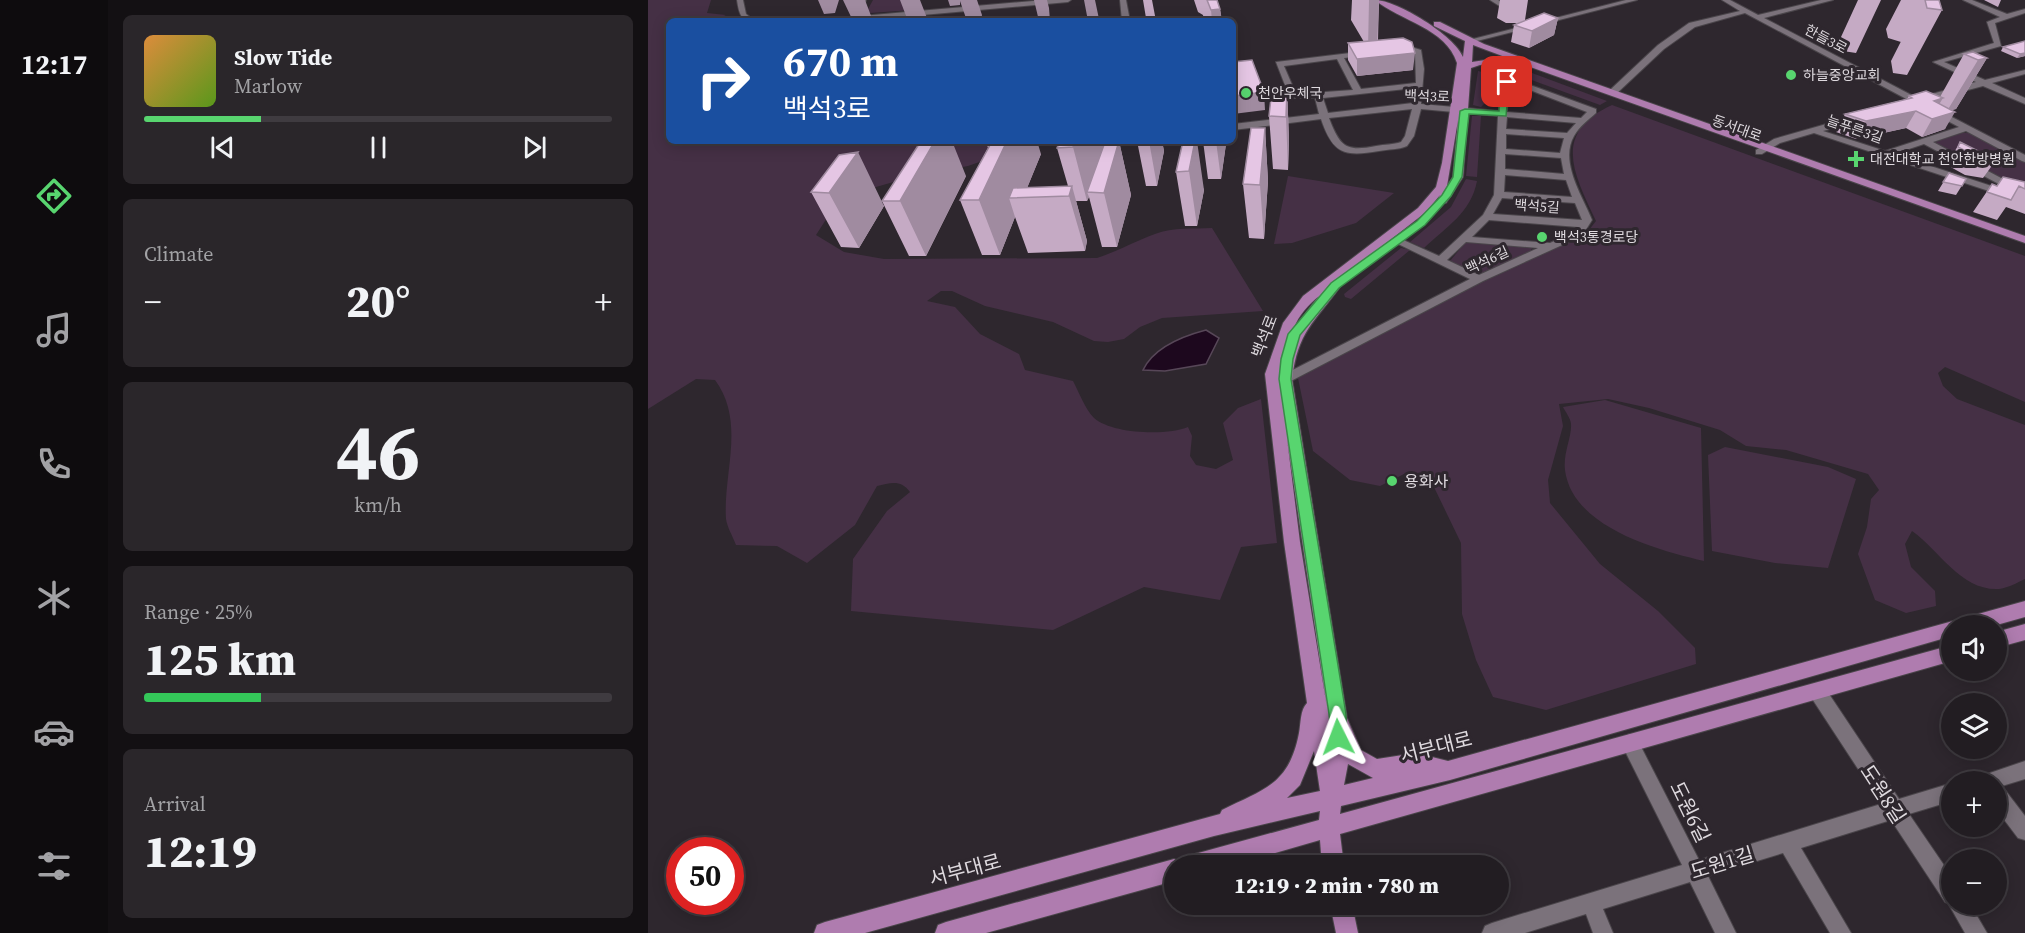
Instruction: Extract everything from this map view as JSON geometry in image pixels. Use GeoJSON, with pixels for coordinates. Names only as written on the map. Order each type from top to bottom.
{"type":"FeatureCollection","features":[{"type":"Feature","properties":{"kind":"main road"},"geometry":{"type":"LineString","coordinates":[[1379,0],[1465,48]]}},
{"type":"Feature","properties":{"kind":"main road"},"geometry":{"type":"LineString","coordinates":[[1394,0],[1465,48]]}},
{"type":"Feature","properties":{"kind":"main road","name":"동서대로"},"geometry":{"type":"LineString","coordinates":[[1465,48],[2025,240]]}},
{"type":"Feature","properties":{"kind":"main road","name":"동서대로"},"geometry":{"type":"LineString","coordinates":[[1465,48],[1613,92],[2025,249]]}},
{"type":"Feature","properties":{"kind":"main road","name":"백석로"},"geometry":{"type":"LineString","coordinates":[[1331,798],[1314,693],[1273,388],[1276,357],[1289,323],[1307,299],[1422,210],[1436,196],[1445,178],[1468,66],[1465,48]]}},
{"type":"Feature","properties":{"kind":"main road","name":"백석로"},"geometry":{"type":"LineString","coordinates":[[1332,855],[1329,828],[1331,798],[1339,761],[1337,714],[1285,379],[1287,359],[1294,334],[1335,286],[1427,216],[1446,196],[1458,177],[1459,111],[1465,48]]}},
{"type":"Feature","properties":{"kind":"main road"},"geometry":{"type":"LineString","coordinates":[[1468,66],[1479,62],[1505,60]]}},
{"type":"Feature","properties":{"kind":"main road"},"geometry":{"type":"LineString","coordinates":[[2003,615],[2025,609]]}},
{"type":"Feature","properties":{"kind":"main road","name":"서부대로"},"geometry":{"type":"LineString","coordinates":[[825,933],[1214,826],[1450,770],[1941,631]]}},
{"type":"Feature","properties":{"kind":"main road"},"geometry":{"type":"LineString","coordinates":[[2007,637],[2025,632]]}},
{"type":"Feature","properties":{"kind":"main road"},"geometry":{"type":"LineString","coordinates":[[1231,855],[1941,656]]}},
{"type":"Feature","properties":{"kind":"main road"},"geometry":{"type":"LineString","coordinates":[[1214,826],[1245,808],[1276,795],[1293,777],[1305,751],[1314,693]]}},
{"type":"Feature","properties":{"kind":"main road"},"geometry":{"type":"LineString","coordinates":[[1337,714],[1354,757],[1363,764],[1375,769],[1387,769],[1416,763],[1450,770]]}},
{"type":"Feature","properties":{"kind":"main road"},"geometry":{"type":"LineString","coordinates":[[946,933],[1164,873]]}},
{"type":"Feature","properties":{"kind":"main road"},"geometry":{"type":"LineString","coordinates":[[1343,915],[1347,933]]}},
{"type":"Feature","properties":{"kind":"street"},"geometry":{"type":"LineString","coordinates":[[740,0],[743,15],[747,18]]}},
{"type":"Feature","properties":{"kind":"street"},"geometry":{"type":"LineString","coordinates":[[854,18],[863,0]]}},
{"type":"Feature","properties":{"kind":"street"},"geometry":{"type":"LineString","coordinates":[[874,18],[1068,0]]}},
{"type":"Feature","properties":{"kind":"street"},"geometry":{"type":"LineString","coordinates":[[1123,0],[1126,18]]}},
{"type":"Feature","properties":{"kind":"street"},"geometry":{"type":"LineString","coordinates":[[1493,0],[1537,25]]}},
{"type":"Feature","properties":{"kind":"street"},"geometry":{"type":"LineString","coordinates":[[1465,48],[1537,25],[1634,0]]}},
{"type":"Feature","properties":{"kind":"street","name":"한들3로"},"geometry":{"type":"LineString","coordinates":[[1725,0],[2025,159]]}},
{"type":"Feature","properties":{"kind":"street"},"geometry":{"type":"LineString","coordinates":[[1758,17],[1830,0]]}},
{"type":"Feature","properties":{"kind":"street"},"geometry":{"type":"LineString","coordinates":[[1966,0],[2005,16]]}},
{"type":"Feature","properties":{"kind":"street"},"geometry":{"type":"LineString","coordinates":[[1613,92],[1660,47],[1692,25],[1746,11]]}},
{"type":"Feature","properties":{"kind":"street"},"geometry":{"type":"LineString","coordinates":[[2025,11],[1991,22],[1998,44],[1937,62],[2025,101]]}},
{"type":"Feature","properties":{"kind":"street"},"geometry":{"type":"LineString","coordinates":[[1317,96],[1336,143],[1345,151],[1354,152],[1405,144],[1417,107],[1419,85],[1421,61],[1418,52],[1413,49],[1279,64],[1293,96],[1317,96],[1419,85]]}},
{"type":"Feature","properties":{"kind":"street"},"geometry":{"type":"LineString","coordinates":[[1340,57],[1357,90]]}},
{"type":"Feature","properties":{"kind":"street"},"geometry":{"type":"LineString","coordinates":[[1898,106],[2025,72]]}},
{"type":"Feature","properties":{"kind":"street","name":"백석5길"},"geometry":{"type":"LineString","coordinates":[[1440,261],[1487,217],[1499,195],[1504,84],[1514,81],[1593,111],[1584,121]]}},
{"type":"Feature","properties":{"kind":"street"},"geometry":{"type":"LineString","coordinates":[[1549,117],[1550,95]]}},
{"type":"Feature","properties":{"kind":"street","name":"백석3로"},"geometry":{"type":"LineString","coordinates":[[1236,127],[1417,107],[1584,121]]}},
{"type":"Feature","properties":{"kind":"street"},"geometry":{"type":"LineString","coordinates":[[1763,150],[1777,141],[1867,115]]}},
{"type":"Feature","properties":{"kind":"street"},"geometry":{"type":"LineString","coordinates":[[1584,121],[1569,136],[1565,156],[1570,177],[1587,220],[1585,224]]}},
{"type":"Feature","properties":{"kind":"street","name":"늘푸른3길"},"geometry":{"type":"LineString","coordinates":[[1885,154],[1966,129]]}},
{"type":"Feature","properties":{"kind":"street","name":"늘푸른3길"},"geometry":{"type":"LineString","coordinates":[[1816,130],[2025,200]]}},
{"type":"Feature","properties":{"kind":"street"},"geometry":{"type":"LineString","coordinates":[[1503,131],[1569,136]]}},
{"type":"Feature","properties":{"kind":"street"},"geometry":{"type":"LineString","coordinates":[[1925,141],[2025,195]]}},
{"type":"Feature","properties":{"kind":"street"},"geometry":{"type":"LineString","coordinates":[[1502,151],[1565,156]]}},
{"type":"Feature","properties":{"kind":"street","name":"백석5길"},"geometry":{"type":"LineString","coordinates":[[1501,172],[1570,177]]}},
{"type":"Feature","properties":{"kind":"street","name":"백석5길"},"geometry":{"type":"LineString","coordinates":[[1499,195],[1580,200]]}},
{"type":"Feature","properties":{"kind":"street","name":"백석5길"},"geometry":{"type":"LineString","coordinates":[[1487,217],[1585,224]]}},
{"type":"Feature","properties":{"kind":"street","name":"백석6길"},"geometry":{"type":"LineString","coordinates":[[1285,379],[1479,279],[1578,234],[1585,224]]}},
{"type":"Feature","properties":{"kind":"street"},"geometry":{"type":"LineString","coordinates":[[1465,239],[1551,246]]}},
{"type":"Feature","properties":{"kind":"street"},"geometry":{"type":"LineString","coordinates":[[1397,241],[1479,279]]}},
{"type":"Feature","properties":{"kind":"street","name":"도원8길"},"geometry":{"type":"LineString","coordinates":[[1817,691],[1941,880]]}},
{"type":"Feature","properties":{"kind":"street","name":"도원6길"},"geometry":{"type":"LineString","coordinates":[[1630,743],[1726,933]]}},
{"type":"Feature","properties":{"kind":"street"},"geometry":{"type":"LineString","coordinates":[[2007,775],[2025,770]]}},
{"type":"Feature","properties":{"kind":"street","name":"도원1길"},"geometry":{"type":"LineString","coordinates":[[1492,933],[1941,795]]}},
{"type":"Feature","properties":{"kind":"street"},"geometry":{"type":"LineString","coordinates":[[2007,807],[2025,831]]}},
{"type":"Feature","properties":{"kind":"street"},"geometry":{"type":"LineString","coordinates":[[1788,843],[1842,933]]}},
{"type":"Feature","properties":{"kind":"street"},"geometry":{"type":"LineString","coordinates":[[1591,903],[1603,933]]}},
{"type":"Feature","properties":{"kind":"street"},"geometry":{"type":"LineString","coordinates":[[1965,915],[1977,933]]}},
{"type":"Feature","properties":{"kind":"shaded area"},"geometry":{"type":"Polygon","coordinates":[[[648,0],[711,0],[707,13],[726,15],[720,18],[666,18],[666,144],[1030,144],[968,166],[918,175],[876,187],[834,207],[816,235],[844,252],[884,259],[1097,258],[1162,232],[1176,229],[1212,228],[1263,311],[1162,318],[1140,327],[1124,339],[1108,342],[1094,341],[1053,322],[985,306],[952,291],[941,291],[927,301],[955,307],[980,334],[1019,354],[1025,370],[1073,381],[1088,410],[1102,423],[1140,432],[1167,432],[1188,427],[1192,436],[1190,456],[1196,465],[1216,469],[1233,460],[1223,423],[1238,408],[1261,399],[1277,543],[1241,547],[1220,600],[1144,587],[1053,630],[851,611],[853,559],[887,511],[910,492],[907,488],[891,483],[877,486],[855,525],[807,563],[777,546],[736,545],[726,519],[731,448],[729,413],[724,396],[715,380],[696,379],[648,409],[648,0]]]}},
{"type":"Feature","properties":{"kind":"shaded area"},"geometry":{"type":"Polygon","coordinates":[[[873,0],[915,0],[913,10],[870,13],[867,11],[873,0]]]}},
{"type":"Feature","properties":{"kind":"shaded area"},"geometry":{"type":"Polygon","coordinates":[[[1516,67],[1607,101],[1600,105],[1504,70],[1516,67]]]}},
{"type":"Feature","properties":{"kind":"shaded area"},"geometry":{"type":"Polygon","coordinates":[[[1478,71],[1487,73],[1484,104],[1481,107],[1473,105],[1478,71]]]}},
{"type":"Feature","properties":{"kind":"shaded area"},"geometry":{"type":"Polygon","coordinates":[[[1612,105],[2025,256],[2025,402],[1945,367],[1938,373],[1943,386],[1957,399],[2025,425],[2025,579],[1999,589],[1973,584],[1962,577],[1912,531],[1905,544],[1911,567],[1935,591],[1936,606],[1906,613],[1875,600],[1858,554],[1867,527],[1871,499],[1879,490],[1868,474],[1786,450],[1746,446],[1720,430],[1649,408],[1608,399],[1559,404],[1563,426],[1548,480],[1550,503],[1600,564],[1658,611],[1695,648],[1696,664],[1546,710],[1493,697],[1476,660],[1462,614],[1461,543],[1432,483],[1404,474],[1380,486],[1350,480],[1313,451],[1298,378],[1484,280],[1585,235],[1596,221],[1575,171],[1574,142],[1581,128],[1593,116],[1612,105]]]}},
{"type":"Feature","properties":{"kind":"shaded area"},"geometry":{"type":"Polygon","coordinates":[[[1472,116],[1481,116],[1477,177],[1466,176],[1472,116]]]}},
{"type":"Feature","properties":{"kind":"shaded area"},"geometry":{"type":"Polygon","coordinates":[[[1962,133],[1970,133],[2025,161],[2025,192],[1934,142],[1962,133]]]}},
{"type":"Feature","properties":{"kind":"shaded area"},"geometry":{"type":"Polygon","coordinates":[[[1030,144],[1100,144],[1095,145],[1030,144]]]}},
{"type":"Feature","properties":{"kind":"shaded area"},"geometry":{"type":"Polygon","coordinates":[[[1288,176],[1394,193],[1356,223],[1292,243],[1274,244],[1288,176]]]}},
{"type":"Feature","properties":{"kind":"shaded area"},"geometry":{"type":"Polygon","coordinates":[[[1466,179],[1477,181],[1469,202],[1456,219],[1424,248],[1410,242],[1451,207],[1466,179]]]}},
{"type":"Feature","properties":{"kind":"shaded area"},"geometry":{"type":"Polygon","coordinates":[[[1470,241],[1532,248],[1529,254],[1479,276],[1453,266],[1450,261],[1465,243],[1470,241]]]}},
{"type":"Feature","properties":{"kind":"shaded area"},"geometry":{"type":"Polygon","coordinates":[[[1401,248],[1410,250],[1351,299],[1345,297],[1344,294],[1401,248]]]}},
{"type":"Feature","properties":{"kind":"shaded area"},"geometry":{"type":"Polygon","coordinates":[[[1206,330],[1219,338],[1206,364],[1165,371],[1143,370],[1154,355],[1162,349],[1179,339],[1206,330]]]}},
{"type":"Feature","properties":{"kind":"shaded area"},"geometry":{"type":"Polygon","coordinates":[[[1605,400],[1701,428],[1704,561],[1663,550],[1620,533],[1583,507],[1571,490],[1565,464],[1571,424],[1563,407],[1605,400]]]}},
{"type":"Feature","properties":{"kind":"shaded area"},"geometry":{"type":"Polygon","coordinates":[[[1725,447],[1828,467],[1856,479],[1828,568],[1775,563],[1712,551],[1708,455],[1725,447]]]}},
{"type":"Feature","properties":{"kind":"building"},"geometry":{"type":"Polygon","coordinates":[[[1207,0],[1217,0],[1220,9],[1211,10],[1207,0]]]}},
{"type":"Feature","properties":{"kind":"building"},"geometry":{"type":"Polygon","coordinates":[[[1925,0],[1939,0],[1942,10],[1927,8],[1925,0]]]}},
{"type":"Feature","properties":{"kind":"building"},"geometry":{"type":"Polygon","coordinates":[[[1544,13],[1558,18],[1532,31],[1514,25],[1544,13]]]}},
{"type":"Feature","properties":{"kind":"building"},"geometry":{"type":"Polygon","coordinates":[[[1403,38],[1412,42],[1415,53],[1357,59],[1348,43],[1403,38]]]}},
{"type":"Feature","properties":{"kind":"building"},"geometry":{"type":"Polygon","coordinates":[[[2025,41],[2025,53],[2020,54],[2003,47],[2025,41]]]}},
{"type":"Feature","properties":{"kind":"building"},"geometry":{"type":"Polygon","coordinates":[[[1973,52],[1987,58],[1978,60],[1964,54],[1973,52]]]}},
{"type":"Feature","properties":{"kind":"building"},"geometry":{"type":"Polygon","coordinates":[[[1252,60],[1264,92],[1236,96],[1236,62],[1252,60]]]}},
{"type":"Feature","properties":{"kind":"building"},"geometry":{"type":"Polygon","coordinates":[[[1287,88],[1286,117],[1269,116],[1272,89],[1287,88]]]}},
{"type":"Feature","properties":{"kind":"building"},"geometry":{"type":"Polygon","coordinates":[[[1926,91],[1943,98],[1934,101],[1955,112],[1932,119],[1916,111],[1866,121],[1845,114],[1912,98],[1909,96],[1926,91]]]}},
{"type":"Feature","properties":{"kind":"building"},"geometry":{"type":"Polygon","coordinates":[[[1251,128],[1265,128],[1260,185],[1243,184],[1251,128]]]}},
{"type":"Feature","properties":{"kind":"building"},"geometry":{"type":"Polygon","coordinates":[[[1960,142],[1996,160],[1977,157],[1958,147],[1960,142]]]}},
{"type":"Feature","properties":{"kind":"building"},"geometry":{"type":"Polygon","coordinates":[[[919,144],[933,144],[900,201],[882,201],[919,144]]]}},
{"type":"Feature","properties":{"kind":"building"},"geometry":{"type":"Polygon","coordinates":[[[1006,144],[979,200],[960,200],[990,145],[987,145],[1006,144]]]}},
{"type":"Feature","properties":{"kind":"building"},"geometry":{"type":"Polygon","coordinates":[[[1059,144],[1074,144],[1073,147],[1057,148],[1059,144]]]}},
{"type":"Feature","properties":{"kind":"building"},"geometry":{"type":"Polygon","coordinates":[[[1104,144],[1118,144],[1104,193],[1087,192],[1104,144]]]}},
{"type":"Feature","properties":{"kind":"building"},"geometry":{"type":"Polygon","coordinates":[[[1182,144],[1194,144],[1189,171],[1176,172],[1182,144]]]}},
{"type":"Feature","properties":{"kind":"building"},"geometry":{"type":"Polygon","coordinates":[[[858,152],[829,193],[811,192],[839,155],[858,152]]]}},
{"type":"Feature","properties":{"kind":"building"},"geometry":{"type":"Polygon","coordinates":[[[1949,173],[1966,179],[1962,186],[1943,182],[1949,173]]]}},
{"type":"Feature","properties":{"kind":"building"},"geometry":{"type":"Polygon","coordinates":[[[2003,177],[2025,182],[2025,189],[2019,186],[2011,200],[1987,192],[1992,184],[1997,186],[2003,177]]]}},
{"type":"Feature","properties":{"kind":"building"},"geometry":{"type":"Polygon","coordinates":[[[1072,186],[1069,196],[1009,198],[1013,188],[1072,186]]]}},
{"type":"Feature","properties":{"kind":"place","name":"하늘중앙교회"},"geometry":{"type":"Point","coordinates":[1791,75]}},
{"type":"Feature","properties":{"kind":"place","name":"천안우체국"},"geometry":{"type":"Point","coordinates":[1246,93]}},
{"type":"Feature","properties":{"kind":"place","name":"대전대학교 천안한방병원"},"geometry":{"type":"Point","coordinates":[1856,159]}},
{"type":"Feature","properties":{"kind":"place","name":"백석3통경로당"},"geometry":{"type":"Point","coordinates":[1542,237]}},
{"type":"Feature","properties":{"kind":"place","name":"용화사"},"geometry":{"type":"Point","coordinates":[1392,481]}},
{"type":"Feature","properties":{"kind":"route"},"geometry":{"type":"LineString","coordinates":[[1338,737],[1337,714],[1285,379],[1287,359],[1294,334],[1335,286],[1421,223],[1446,196],[1458,177],[1465,111],[1503,114],[1504,84],[1507,82]]}}]}
